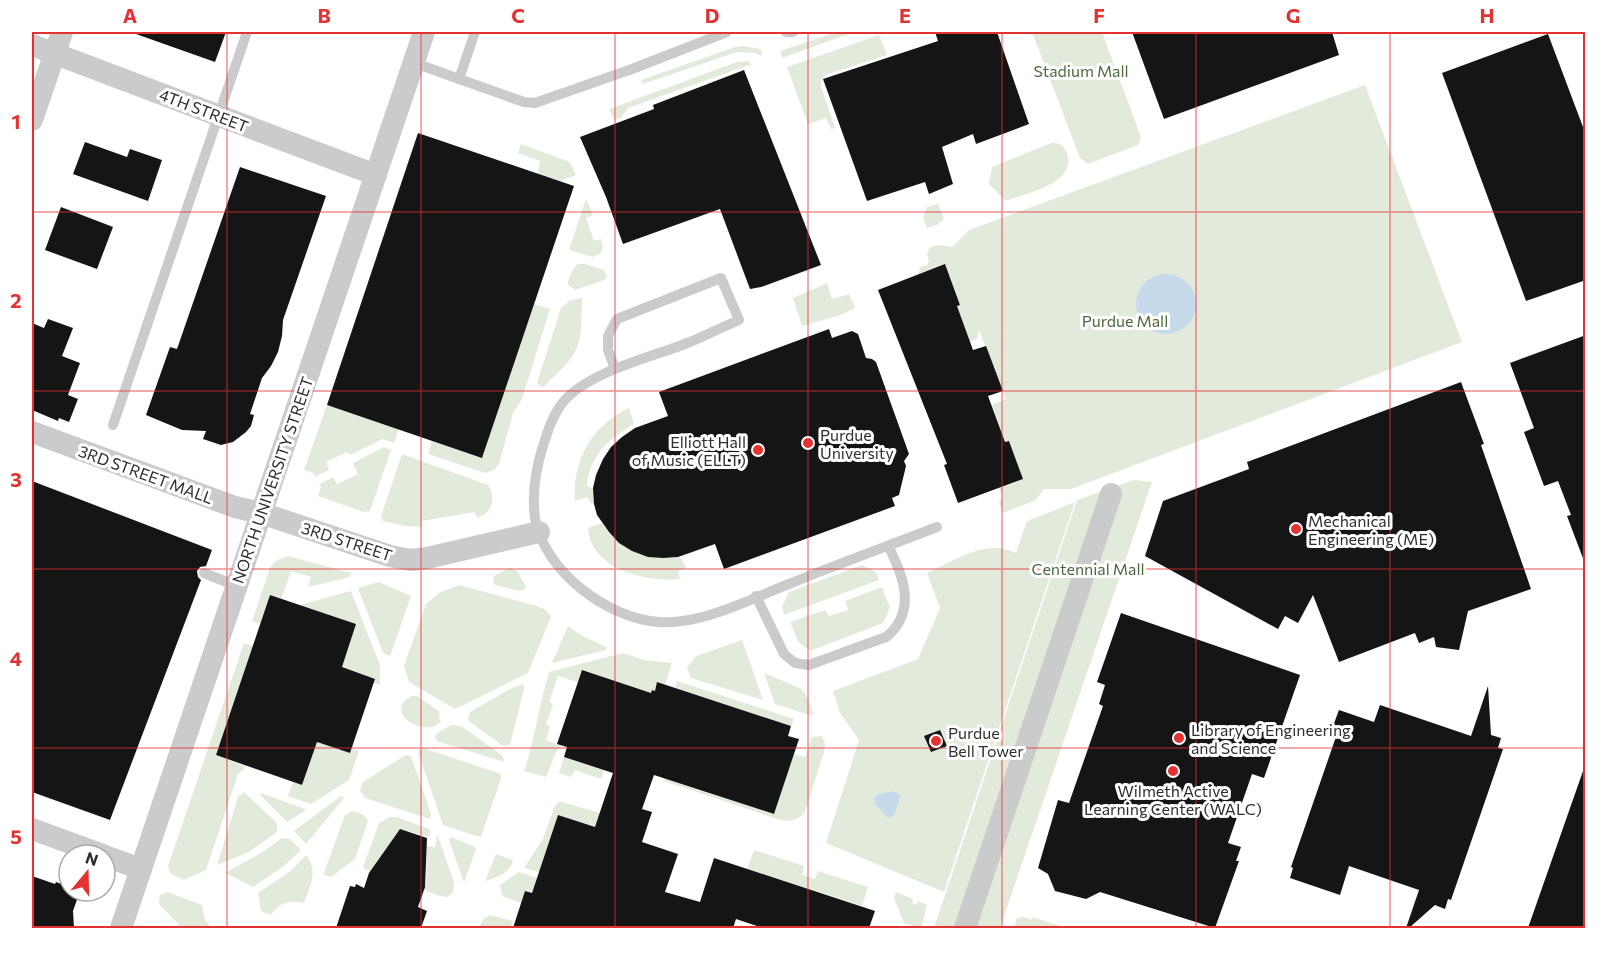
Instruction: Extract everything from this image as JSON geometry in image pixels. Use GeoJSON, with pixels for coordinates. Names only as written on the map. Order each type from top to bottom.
{"type":"FeatureCollection","features":[{"type":"Feature","properties":{"kind":"street"},"geometry":{"type":"LineString","coordinates":[[32,120],[62,32]]}},
{"type":"Feature","properties":{"kind":"street","name":"NORTH UNIVERSITY STREET"},"geometry":{"type":"LineString","coordinates":[[121,928],[424,32]]}},
{"type":"Feature","properties":{"kind":"street","name":"4TH STREET"},"geometry":{"type":"LineString","coordinates":[[32,45],[376,175]]}},
{"type":"Feature","properties":{"kind":"street","name":"3RD STREET MALL"},"geometry":{"type":"LineString","coordinates":[[32,432],[236,507],[261,513]]}},
{"type":"Feature","properties":{"kind":"street"},"geometry":{"type":"LineString","coordinates":[[964,928],[1111,494]]}},
{"type":"Feature","properties":{"kind":"street","name":"3RD STREET"},"geometry":{"type":"LineString","coordinates":[[261,513],[390,556],[411,560],[539,532]]}},
{"type":"Feature","properties":{"kind":"street"},"geometry":{"type":"LineString","coordinates":[[32,829],[71,843]]}},
{"type":"Feature","properties":{"kind":"street"},"geometry":{"type":"LineString","coordinates":[[117,860],[141,869]]}},
{"type":"Feature","properties":{"kind":"lane"},"geometry":{"type":"LineString","coordinates":[[113,425],[247,32]]}},
{"type":"Feature","properties":{"kind":"lane"},"geometry":{"type":"LineString","coordinates":[[459,79],[475,32]]}},
{"type":"Feature","properties":{"kind":"lane"},"geometry":{"type":"LineString","coordinates":[[415,63],[524,102],[535,103],[727,32]]}},
{"type":"Feature","properties":{"kind":"lane"},"geometry":{"type":"LineString","coordinates":[[786,32],[793,32]]}},
{"type":"Feature","properties":{"kind":"lane"},"geometry":{"type":"LineString","coordinates":[[615,369],[608,350],[608,336],[617,319],[721,278],[739,320],[689,342],[615,369],[576,390],[563,402],[550,426],[540,454],[534,508],[544,545],[561,569],[586,593],[608,607],[637,618],[660,622],[688,620],[724,609],[937,527]]}},
{"type":"Feature","properties":{"kind":"lane"},"geometry":{"type":"LineString","coordinates":[[756,596],[784,654],[795,663],[809,665],[886,637],[895,629],[900,620],[905,596],[899,567],[888,546]]}},
{"type":"Feature","properties":{"kind":"lane"},"geometry":{"type":"LineString","coordinates":[[204,573],[237,586]]}},
{"type":"Feature","properties":{"kind":"green space"},"geometry":{"type":"Polygon","coordinates":[[[837,32],[854,32],[782,58],[780,51],[837,32]]]}},
{"type":"Feature","properties":{"kind":"green space","name":"Stadium Mall"},"geometry":{"type":"Polygon","coordinates":[[[1032,32],[1102,32],[1141,137],[1138,145],[1088,164],[1080,158],[1032,32]]]}},
{"type":"Feature","properties":{"kind":"green space"},"geometry":{"type":"Polygon","coordinates":[[[879,35],[887,55],[825,75],[821,80],[835,128],[831,129],[826,118],[808,124],[787,67],[879,35]]]}},
{"type":"Feature","properties":{"kind":"green space"},"geometry":{"type":"Polygon","coordinates":[[[735,47],[761,49],[762,56],[737,52],[643,84],[641,80],[735,47]]]}},
{"type":"Feature","properties":{"kind":"green space"},"geometry":{"type":"Polygon","coordinates":[[[747,61],[752,64],[628,108],[621,118],[614,120],[609,109],[737,62],[747,61]]]}},
{"type":"Feature","properties":{"kind":"green space","name":"Purdue Mall"},"geometry":{"type":"Polygon","coordinates":[[[1365,85],[1462,342],[1071,489],[1044,489],[1036,500],[1003,513],[999,502],[1003,497],[999,488],[1023,479],[1009,441],[1005,442],[992,405],[1006,399],[979,330],[977,339],[970,342],[957,306],[960,305],[945,265],[918,274],[921,267],[927,265],[929,261],[927,255],[930,247],[937,245],[952,247],[969,230],[1365,85]]]}},
{"type":"Feature","properties":{"kind":"green space"},"geometry":{"type":"Polygon","coordinates":[[[1051,143],[1060,144],[1066,151],[1068,162],[1059,179],[1038,190],[1006,201],[989,184],[992,167],[1051,143]]]}},
{"type":"Feature","properties":{"kind":"green space"},"geometry":{"type":"Polygon","coordinates":[[[521,144],[570,162],[576,175],[560,181],[538,173],[540,161],[518,153],[521,144]]]}},
{"type":"Feature","properties":{"kind":"green space"},"geometry":{"type":"Polygon","coordinates":[[[586,199],[593,215],[586,218],[594,241],[601,239],[603,247],[601,253],[593,257],[569,250],[586,199]]]}},
{"type":"Feature","properties":{"kind":"green space"},"geometry":{"type":"Polygon","coordinates":[[[938,204],[944,219],[937,225],[927,228],[923,218],[927,207],[938,204]]]}},
{"type":"Feature","properties":{"kind":"green space"},"geometry":{"type":"Polygon","coordinates":[[[578,264],[604,270],[607,276],[604,280],[575,290],[568,285],[568,282],[578,264]]]}},
{"type":"Feature","properties":{"kind":"green space"},"geometry":{"type":"Polygon","coordinates":[[[827,283],[832,299],[849,294],[855,308],[841,315],[802,326],[793,298],[827,283]]]}},
{"type":"Feature","properties":{"kind":"green space"},"geometry":{"type":"Polygon","coordinates":[[[582,298],[581,331],[574,354],[543,388],[537,383],[561,308],[571,300],[582,298]]]}},
{"type":"Feature","properties":{"kind":"green space"},"geometry":{"type":"Polygon","coordinates":[[[534,304],[550,309],[522,399],[513,413],[499,464],[494,470],[485,473],[428,454],[432,440],[482,457],[534,304]]]}},
{"type":"Feature","properties":{"kind":"green space"},"geometry":{"type":"Polygon","coordinates":[[[327,405],[399,429],[394,443],[383,439],[350,455],[347,452],[326,462],[329,470],[315,477],[314,473],[304,470],[327,405]]]}},
{"type":"Feature","properties":{"kind":"green space"},"geometry":{"type":"Polygon","coordinates":[[[629,408],[634,424],[608,442],[592,465],[587,486],[593,488],[594,504],[587,497],[575,501],[577,472],[587,446],[605,424],[629,408]]]}},
{"type":"Feature","properties":{"kind":"green space"},"geometry":{"type":"Polygon","coordinates":[[[384,447],[391,450],[370,511],[364,512],[318,496],[321,487],[319,484],[333,477],[337,484],[358,474],[353,463],[384,447]]]}},
{"type":"Feature","properties":{"kind":"green space"},"geometry":{"type":"Polygon","coordinates":[[[402,454],[488,485],[492,495],[489,509],[477,518],[475,512],[422,521],[422,527],[383,521],[381,516],[402,454]]]}},
{"type":"Feature","properties":{"kind":"green space","name":"Centennial Mall"},"geometry":{"type":"Polygon","coordinates":[[[1134,480],[1152,482],[1000,928],[934,928],[1077,500],[1134,480]]]}},
{"type":"Feature","properties":{"kind":"green space"},"geometry":{"type":"Polygon","coordinates":[[[1075,502],[944,892],[826,843],[859,740],[840,713],[833,691],[918,659],[940,608],[927,573],[959,557],[982,550],[1005,549],[1016,553],[1027,521],[1075,502]]]}},
{"type":"Feature","properties":{"kind":"green space"},"geometry":{"type":"Polygon","coordinates":[[[602,523],[617,540],[635,551],[655,557],[682,559],[686,568],[678,571],[680,579],[642,577],[617,568],[607,561],[598,553],[589,537],[588,528],[602,523]]]}},
{"type":"Feature","properties":{"kind":"green space"},"geometry":{"type":"Polygon","coordinates":[[[288,556],[351,573],[350,577],[308,587],[311,577],[291,571],[281,599],[270,595],[260,624],[252,621],[270,568],[275,561],[288,556]]]}},
{"type":"Feature","properties":{"kind":"green space"},"geometry":{"type":"Polygon","coordinates":[[[862,565],[876,572],[879,580],[784,615],[782,607],[789,592],[862,565]]]}},
{"type":"Feature","properties":{"kind":"green space"},"geometry":{"type":"Polygon","coordinates":[[[509,568],[517,571],[526,586],[525,589],[519,591],[495,585],[494,576],[509,568]]]}},
{"type":"Feature","properties":{"kind":"green space"},"geometry":{"type":"Polygon","coordinates":[[[379,582],[411,596],[390,656],[383,653],[358,588],[379,582]]]}},
{"type":"Feature","properties":{"kind":"green space"},"geometry":{"type":"Polygon","coordinates":[[[459,585],[537,606],[546,610],[551,617],[528,673],[455,709],[409,682],[404,666],[426,604],[439,593],[459,585]]]}},
{"type":"Feature","properties":{"kind":"green space"},"geometry":{"type":"Polygon","coordinates":[[[882,587],[890,608],[883,623],[810,651],[799,643],[790,622],[825,610],[829,616],[848,610],[845,601],[882,587]]]}},
{"type":"Feature","properties":{"kind":"green space"},"geometry":{"type":"Polygon","coordinates":[[[351,591],[380,665],[380,685],[374,683],[375,679],[344,668],[339,676],[356,624],[300,605],[351,591]]]}},
{"type":"Feature","properties":{"kind":"green space"},"geometry":{"type":"Polygon","coordinates":[[[568,626],[606,647],[606,650],[552,663],[568,626]]]}},
{"type":"Feature","properties":{"kind":"green space"},"geometry":{"type":"Polygon","coordinates":[[[742,640],[763,700],[691,678],[687,668],[696,656],[742,640]]]}},
{"type":"Feature","properties":{"kind":"green space"},"geometry":{"type":"Polygon","coordinates":[[[244,643],[253,646],[216,755],[245,766],[238,774],[206,870],[184,880],[171,874],[168,866],[244,643]]]}},
{"type":"Feature","properties":{"kind":"green space"},"geometry":{"type":"Polygon","coordinates":[[[623,653],[644,660],[672,663],[665,685],[658,682],[655,691],[652,690],[651,693],[582,670],[578,682],[558,676],[549,702],[553,704],[546,724],[550,726],[546,740],[562,746],[556,752],[546,777],[524,771],[549,672],[623,653]]]}},
{"type":"Feature","properties":{"kind":"green space"},"geometry":{"type":"Polygon","coordinates":[[[764,673],[800,688],[805,693],[814,714],[809,715],[775,704],[764,673]]]}},
{"type":"Feature","properties":{"kind":"green space"},"geometry":{"type":"Polygon","coordinates":[[[677,681],[794,719],[791,726],[675,688],[677,681]]]}},
{"type":"Feature","properties":{"kind":"green space"},"geometry":{"type":"Polygon","coordinates":[[[523,684],[524,689],[510,745],[503,746],[470,722],[468,719],[470,712],[523,684]]]}},
{"type":"Feature","properties":{"kind":"green space"},"geometry":{"type":"Polygon","coordinates":[[[412,696],[417,696],[439,711],[440,722],[425,727],[416,725],[403,716],[401,709],[404,702],[412,696]]]}},
{"type":"Feature","properties":{"kind":"green space"},"geometry":{"type":"Polygon","coordinates":[[[451,725],[461,726],[503,756],[504,762],[437,741],[436,734],[451,725]]]}},
{"type":"Feature","properties":{"kind":"green space"},"geometry":{"type":"Polygon","coordinates":[[[320,733],[319,743],[350,753],[352,749],[359,751],[349,780],[311,804],[288,796],[293,782],[302,785],[320,733]]]}},
{"type":"Feature","properties":{"kind":"green space"},"geometry":{"type":"Polygon","coordinates":[[[822,736],[825,744],[824,752],[805,812],[794,820],[780,820],[664,781],[665,778],[774,814],[794,754],[805,757],[812,737],[822,736]]]}},
{"type":"Feature","properties":{"kind":"green space"},"geometry":{"type":"Polygon","coordinates":[[[420,747],[501,774],[481,836],[443,825],[418,752],[420,747]]]}},
{"type":"Feature","properties":{"kind":"green space"},"geometry":{"type":"Polygon","coordinates":[[[406,755],[411,756],[431,814],[430,819],[365,798],[360,790],[363,782],[406,755]]]}},
{"type":"Feature","properties":{"kind":"green space"},"geometry":{"type":"Polygon","coordinates":[[[564,757],[604,770],[601,779],[575,770],[571,777],[559,773],[564,757]]]}},
{"type":"Feature","properties":{"kind":"green space"},"geometry":{"type":"Polygon","coordinates":[[[244,792],[277,823],[277,832],[249,852],[217,865],[238,797],[244,792]]]}},
{"type":"Feature","properties":{"kind":"green space"},"geometry":{"type":"Polygon","coordinates":[[[261,793],[305,809],[305,811],[287,822],[260,795],[261,793]]]}},
{"type":"Feature","properties":{"kind":"green space"},"geometry":{"type":"Polygon","coordinates":[[[341,796],[344,798],[306,844],[294,831],[341,796]]]}},
{"type":"Feature","properties":{"kind":"green space"},"geometry":{"type":"Polygon","coordinates":[[[559,801],[600,813],[604,830],[558,815],[539,872],[524,868],[543,839],[559,801]]]}},
{"type":"Feature","properties":{"kind":"green space"},"geometry":{"type":"Polygon","coordinates":[[[353,811],[364,815],[368,821],[355,859],[331,877],[324,875],[345,815],[353,811]]]}},
{"type":"Feature","properties":{"kind":"green space"},"geometry":{"type":"Polygon","coordinates":[[[390,817],[397,817],[431,830],[429,837],[400,829],[374,866],[373,873],[363,867],[379,823],[390,817]]]}},
{"type":"Feature","properties":{"kind":"green space"},"geometry":{"type":"Polygon","coordinates":[[[437,834],[454,882],[453,892],[448,897],[421,889],[426,884],[427,846],[435,847],[437,834]]]}},
{"type":"Feature","properties":{"kind":"green space"},"geometry":{"type":"Polygon","coordinates":[[[451,837],[476,849],[464,883],[449,840],[451,837]]]}},
{"type":"Feature","properties":{"kind":"green space"},"geometry":{"type":"Polygon","coordinates":[[[282,838],[290,839],[300,851],[284,866],[253,887],[225,873],[264,851],[282,838]]]}},
{"type":"Feature","properties":{"kind":"green space"},"geometry":{"type":"Polygon","coordinates":[[[754,850],[804,866],[802,875],[815,879],[818,871],[868,887],[862,906],[747,869],[754,850]]]}},
{"type":"Feature","properties":{"kind":"green space"},"geometry":{"type":"Polygon","coordinates":[[[496,854],[513,860],[512,864],[503,874],[485,881],[496,854]]]}},
{"type":"Feature","properties":{"kind":"green space"},"geometry":{"type":"Polygon","coordinates":[[[306,855],[313,873],[304,903],[285,903],[271,915],[261,911],[258,893],[292,870],[306,855]]]}},
{"type":"Feature","properties":{"kind":"green space"},"geometry":{"type":"Polygon","coordinates":[[[519,872],[537,878],[532,893],[525,891],[521,903],[502,896],[500,885],[519,872]]]}},
{"type":"Feature","properties":{"kind":"green space"},"geometry":{"type":"Polygon","coordinates":[[[167,892],[202,905],[205,920],[212,928],[182,928],[159,904],[160,895],[167,892]]]}},
{"type":"Feature","properties":{"kind":"green space"},"geometry":{"type":"Polygon","coordinates":[[[896,892],[913,899],[912,903],[917,905],[918,901],[927,905],[922,926],[915,927],[904,923],[894,898],[896,892]]]}},
{"type":"Feature","properties":{"kind":"green space"},"geometry":{"type":"Polygon","coordinates":[[[490,915],[513,921],[510,928],[479,928],[483,919],[490,915]]]}},
{"type":"Feature","properties":{"kind":"green space"},"geometry":{"type":"Polygon","coordinates":[[[1021,916],[1032,920],[1033,917],[1066,928],[1015,928],[1016,918],[1020,919],[1021,916]]]}},
{"type":"Feature","properties":{"kind":"water"},"geometry":{"type":"Polygon","coordinates":[[[1166,274],[1183,279],[1191,287],[1196,304],[1191,321],[1183,329],[1166,334],[1149,329],[1141,321],[1136,304],[1141,287],[1149,279],[1166,274]]]}},
{"type":"Feature","properties":{"kind":"water"},"geometry":{"type":"Polygon","coordinates":[[[894,791],[900,797],[894,816],[888,818],[875,804],[874,798],[879,794],[894,791]]]}},
{"type":"Feature","properties":{"kind":"building"},"geometry":{"type":"Polygon","coordinates":[[[137,32],[226,32],[215,62],[136,34],[137,32]]]}},
{"type":"Feature","properties":{"kind":"building"},"geometry":{"type":"Polygon","coordinates":[[[935,32],[997,32],[1029,124],[976,144],[973,134],[942,147],[953,184],[929,194],[925,182],[867,201],[823,79],[938,41],[935,32]]]}},
{"type":"Feature","properties":{"kind":"building"},"geometry":{"type":"Polygon","coordinates":[[[1132,32],[1332,32],[1339,55],[1164,119],[1132,32]]]}},
{"type":"Feature","properties":{"kind":"building"},"geometry":{"type":"Polygon","coordinates":[[[1548,34],[1586,135],[1586,280],[1526,301],[1442,73],[1548,34]]]}},
{"type":"Feature","properties":{"kind":"building"},"geometry":{"type":"Polygon","coordinates":[[[744,70],[821,265],[750,289],[720,209],[623,244],[580,137],[654,109],[653,105],[744,70]]]}},
{"type":"Feature","properties":{"kind":"building"},"geometry":{"type":"Polygon","coordinates":[[[418,133],[574,186],[482,458],[327,405],[418,133]]]}},
{"type":"Feature","properties":{"kind":"building"},"geometry":{"type":"Polygon","coordinates":[[[85,142],[127,157],[130,149],[162,160],[148,201],[73,174],[85,142]]]}},
{"type":"Feature","properties":{"kind":"building"},"geometry":{"type":"Polygon","coordinates":[[[240,167],[326,196],[283,320],[278,352],[262,378],[250,414],[254,415],[251,426],[233,442],[221,445],[203,439],[206,431],[182,430],[146,415],[170,347],[177,349],[240,167]]]}},
{"type":"Feature","properties":{"kind":"building"},"geometry":{"type":"Polygon","coordinates":[[[61,207],[113,227],[97,269],[45,250],[61,207]]]}},
{"type":"Feature","properties":{"kind":"building"},"geometry":{"type":"Polygon","coordinates":[[[945,264],[973,350],[986,346],[1003,391],[988,396],[1005,442],[1009,441],[1023,479],[958,503],[944,465],[947,464],[878,290],[945,264]]]}},
{"type":"Feature","properties":{"kind":"building"},"geometry":{"type":"Polygon","coordinates":[[[48,319],[73,328],[62,356],[80,363],[68,395],[78,399],[69,422],[59,418],[58,421],[32,410],[32,323],[44,328],[48,319]]]}},
{"type":"Feature","properties":{"kind":"building","name":"Elliott Hall of Music (ELLT)"},"geometry":{"type":"Polygon","coordinates":[[[829,329],[832,338],[852,331],[858,334],[866,358],[876,362],[909,454],[904,461],[906,466],[899,495],[892,498],[895,506],[724,569],[715,544],[678,557],[663,558],[648,557],[619,543],[597,515],[593,488],[596,475],[611,447],[622,437],[635,428],[668,416],[659,392],[829,329]]]}},
{"type":"Feature","properties":{"kind":"building"},"geometry":{"type":"Polygon","coordinates":[[[1586,335],[1586,561],[1584,561],[1567,516],[1571,515],[1558,481],[1544,486],[1524,432],[1534,428],[1510,363],[1586,335]]]}},
{"type":"Feature","properties":{"kind":"building","name":"Mechanical Engineering (ME)"},"geometry":{"type":"Polygon","coordinates":[[[1461,382],[1484,444],[1481,445],[1531,589],[1468,611],[1459,650],[1436,647],[1434,637],[1419,643],[1415,633],[1339,662],[1313,595],[1298,623],[1285,616],[1278,629],[1145,556],[1163,501],[1249,469],[1247,462],[1461,382]]]}},
{"type":"Feature","properties":{"kind":"building"},"geometry":{"type":"Polygon","coordinates":[[[32,481],[212,550],[206,566],[200,567],[197,571],[201,580],[110,820],[32,792],[32,481]]]}},
{"type":"Feature","properties":{"kind":"building"},"geometry":{"type":"Polygon","coordinates":[[[270,595],[356,624],[342,667],[375,679],[350,753],[317,742],[302,785],[216,755],[270,595]]]}},
{"type":"Feature","properties":{"kind":"building","name":"Wilmeth Active Learning Center (WALC)"},"geometry":{"type":"Polygon","coordinates":[[[1121,613],[1300,675],[1264,778],[1252,774],[1228,843],[1241,847],[1236,861],[1239,861],[1215,928],[1100,892],[1086,899],[1055,891],[1048,874],[1038,868],[1058,800],[1069,803],[1103,706],[1099,704],[1105,685],[1097,682],[1121,613]]]}},
{"type":"Feature","properties":{"kind":"building"},"geometry":{"type":"Polygon","coordinates":[[[582,670],[651,693],[652,690],[655,691],[657,682],[791,726],[788,736],[799,739],[774,814],[654,775],[642,809],[652,812],[642,842],[678,854],[665,892],[700,902],[714,858],[875,911],[869,928],[763,928],[736,919],[733,928],[513,928],[525,891],[532,893],[558,815],[595,827],[613,773],[564,757],[567,747],[557,744],[582,670]]]}},
{"type":"Feature","properties":{"kind":"building"},"geometry":{"type":"Polygon","coordinates":[[[1488,686],[1491,735],[1501,738],[1498,748],[1503,749],[1451,900],[1448,899],[1445,909],[1435,905],[1409,928],[1406,928],[1419,890],[1349,866],[1340,895],[1290,878],[1293,868],[1291,867],[1339,728],[1333,726],[1339,710],[1374,722],[1380,705],[1471,736],[1488,686]]]}},
{"type":"Feature","properties":{"kind":"building","name":"Purdue Bell Tower"},"geometry":{"type":"Polygon","coordinates":[[[940,730],[947,746],[931,752],[924,736],[940,730]]]}},
{"type":"Feature","properties":{"kind":"building"},"geometry":{"type":"Polygon","coordinates":[[[1583,771],[1586,771],[1586,928],[1528,928],[1583,771]]]}},
{"type":"Feature","properties":{"kind":"building"},"geometry":{"type":"Polygon","coordinates":[[[400,829],[427,838],[425,887],[418,907],[427,911],[421,928],[336,928],[350,886],[355,887],[356,884],[364,888],[369,873],[400,829]]]}},
{"type":"Feature","properties":{"kind":"building"},"geometry":{"type":"Polygon","coordinates":[[[32,876],[55,884],[57,882],[57,903],[76,903],[73,911],[74,928],[32,928],[32,876]]]}},
{"type":"Feature","properties":{"kind":"place","name":"Purdue University"},"geometry":{"type":"Point","coordinates":[808,443]}},
{"type":"Feature","properties":{"kind":"place","name":"Elliott Hall of Music (ELLT)"},"geometry":{"type":"Point","coordinates":[758,450]}},
{"type":"Feature","properties":{"kind":"place","name":"Mechanical Engineering (ME)"},"geometry":{"type":"Point","coordinates":[1296,529]}},
{"type":"Feature","properties":{"kind":"place","name":"Library of Engineering and Science"},"geometry":{"type":"Point","coordinates":[1179,738]}},
{"type":"Feature","properties":{"kind":"place","name":"Purdue Bell Tower"},"geometry":{"type":"Point","coordinates":[936,741]}},
{"type":"Feature","properties":{"kind":"place","name":"Wilmeth Active Learning Center (WALC)"},"geometry":{"type":"Point","coordinates":[1173,771]}}]}
